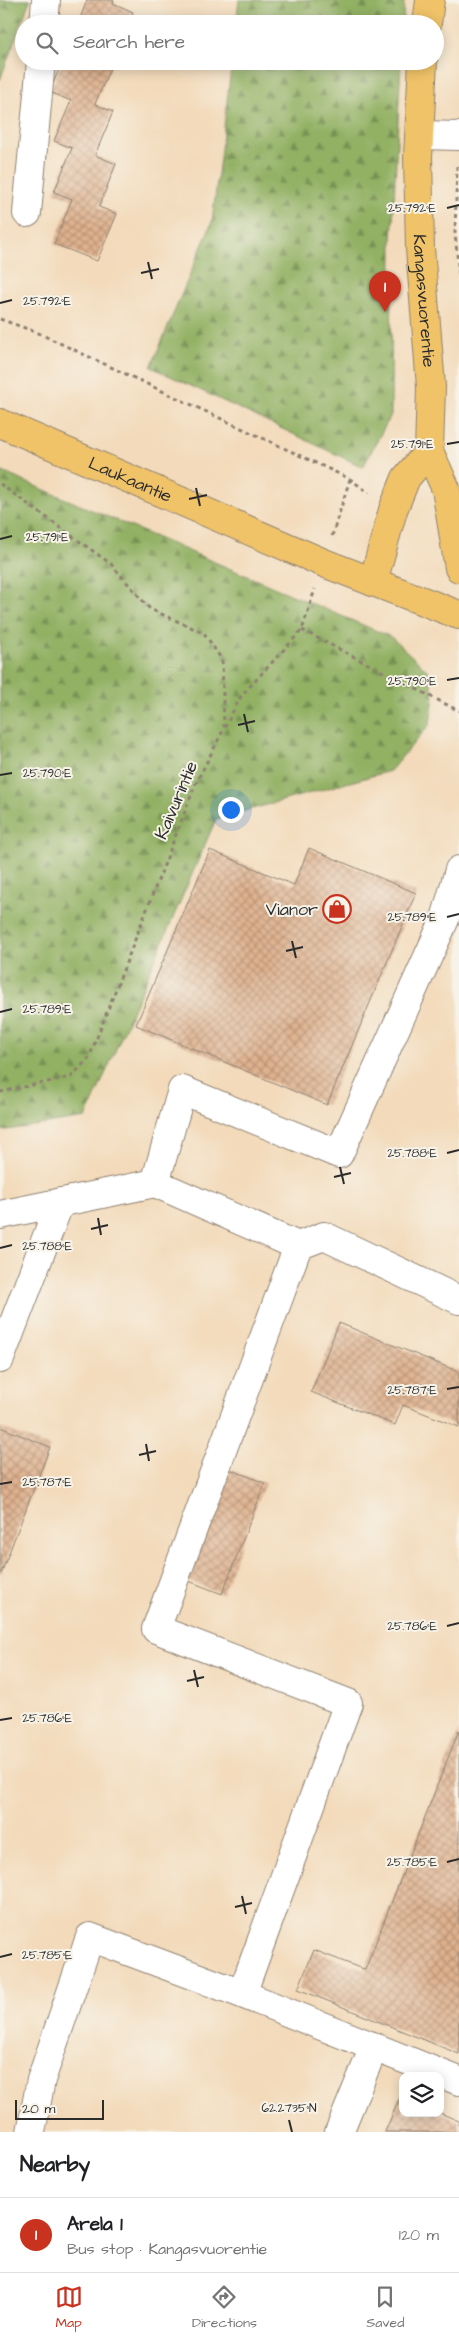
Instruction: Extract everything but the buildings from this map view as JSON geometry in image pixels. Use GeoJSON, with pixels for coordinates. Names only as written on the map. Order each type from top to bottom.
{"type":"FeatureCollection","features":[{"type":"Feature","properties":{"kind":"main road"},"geometry":{"type":"LineString","coordinates":[[428,15],[430,0]]}},
{"type":"Feature","properties":{"kind":"main road","name":"Kangasvuorentie"},"geometry":{"type":"LineString","coordinates":[[423,70],[420,135],[420,248],[431,387],[429,451],[446,488],[459,568]]}},
{"type":"Feature","properties":{"kind":"main road","name":"Laukaantie"},"geometry":{"type":"LineString","coordinates":[[0,423],[324,563],[459,615]]}},
{"type":"Feature","properties":{"kind":"main road"},"geometry":{"type":"LineString","coordinates":[[373,582],[393,510],[406,478],[429,451]]}},
{"type":"Feature","properties":{"kind":"lane"},"geometry":{"type":"LineString","coordinates":[[45,15],[46,0]]}},
{"type":"Feature","properties":{"kind":"lane"},"geometry":{"type":"LineString","coordinates":[[27,213],[40,70]]}},
{"type":"Feature","properties":{"kind":"lane"},"geometry":{"type":"LineString","coordinates":[[420,135],[459,136]]}},
{"type":"Feature","properties":{"kind":"lane"},"geometry":{"type":"LineString","coordinates":[[155,1183],[182,1090],[339,1154],[445,918],[459,870]]}},
{"type":"Feature","properties":{"kind":"lane"},"geometry":{"type":"LineString","coordinates":[[0,1215],[155,1183],[298,1246],[324,1236],[459,1300]]}},
{"type":"Feature","properties":{"kind":"lane"},"geometry":{"type":"LineString","coordinates":[[0,1359],[60,1202]]}},
{"type":"Feature","properties":{"kind":"lane"},"geometry":{"type":"LineString","coordinates":[[242,1994],[348,1703],[156,1629],[298,1246]]}},
{"type":"Feature","properties":{"kind":"lane"},"geometry":{"type":"LineString","coordinates":[[31,2132],[41,2080],[90,1937],[242,1994],[459,2081]]}},
{"type":"Feature","properties":{"kind":"lane"},"geometry":{"type":"LineString","coordinates":[[339,2132],[374,2047]]}},
{"type":"Feature","properties":{"kind":"path"},"geometry":{"type":"LineString","coordinates":[[459,136],[455,233],[459,275]]}},
{"type":"Feature","properties":{"kind":"path","name":"Kaivurintie"},"geometry":{"type":"LineString","coordinates":[[0,319],[45,336],[350,479],[302,630],[241,696],[196,783],[89,1058],[71,1077],[0,1092]]}},
{"type":"Feature","properties":{"kind":"path"},"geometry":{"type":"LineString","coordinates":[[0,484],[111,564],[150,609],[204,633],[222,660],[224,729]]}},
{"type":"Feature","properties":{"kind":"path"},"geometry":{"type":"LineString","coordinates":[[302,630],[459,712]]}},
{"type":"Feature","properties":{"kind":"green space"},"geometry":{"type":"Polygon","coordinates":[[[0,0],[30,0],[24,15],[15,15],[15,40],[0,80],[0,0]]]}},
{"type":"Feature","properties":{"kind":"green space"},"geometry":{"type":"Polygon","coordinates":[[[239,0],[404,1],[403,15],[237,15],[239,0]]]}},
{"type":"Feature","properties":{"kind":"green space"},"geometry":{"type":"Polygon","coordinates":[[[231,70],[401,70],[392,241],[391,415],[363,467],[151,367],[212,222],[231,70]]]}},
{"type":"Feature","properties":{"kind":"green space"},"geometry":{"type":"Polygon","coordinates":[[[0,471],[391,637],[428,671],[434,696],[430,724],[390,771],[216,819],[86,1118],[0,1131],[0,471]]]}},
{"type":"Feature","properties":{"kind":"place","name":"Arela 1"},"geometry":{"type":"Point","coordinates":[385,312]}},
{"type":"Feature","properties":{"kind":"place","name":"Vianor"},"geometry":{"type":"Point","coordinates":[337,909]}}]}
